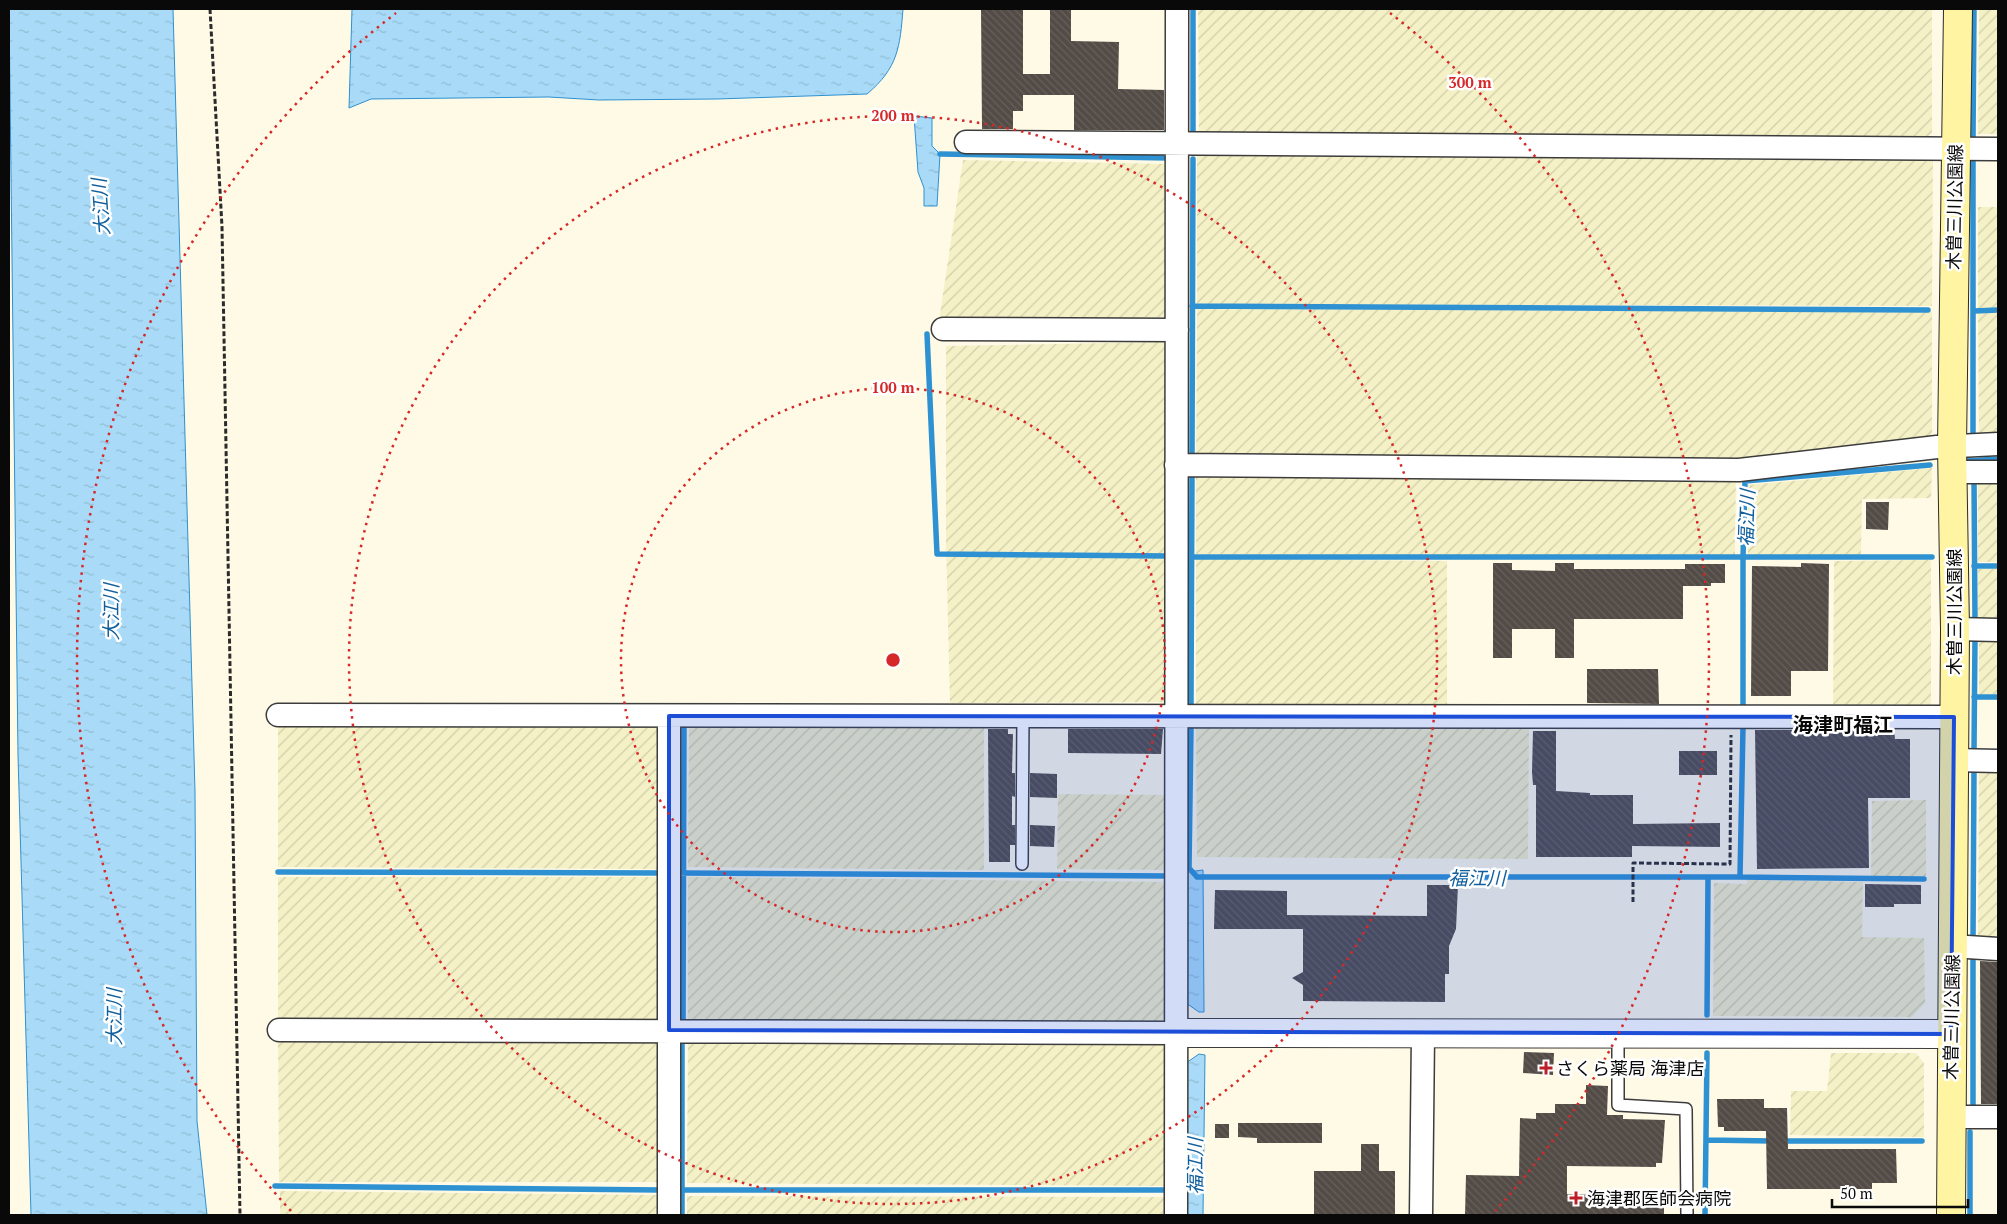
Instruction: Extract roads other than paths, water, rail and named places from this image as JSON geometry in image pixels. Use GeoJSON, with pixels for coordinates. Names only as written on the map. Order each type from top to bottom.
{"type":"FeatureCollection","features":[{"type":"Feature","properties":{"kind":"main road","name":"木曽三川公園線"},"geometry":{"type":"LineString","coordinates":[[1951,1215],[1950,1117],[1955,629],[1953,459],[1958,9]]}},
{"type":"Feature","properties":{"kind":"street"},"geometry":{"type":"LineString","coordinates":[[1176,1215],[1177,9]]}},
{"type":"Feature","properties":{"kind":"street"},"geometry":{"type":"LineString","coordinates":[[966,142],[1998,149]]}},
{"type":"Feature","properties":{"kind":"street"},"geometry":{"type":"LineString","coordinates":[[943,329],[1177,330]]}},
{"type":"Feature","properties":{"kind":"street"},"geometry":{"type":"LineString","coordinates":[[1176,465],[1739,470],[1953,459],[1998,444]]}},
{"type":"Feature","properties":{"kind":"street"},"geometry":{"type":"LineString","coordinates":[[1953,459],[1998,472]]}},
{"type":"Feature","properties":{"kind":"street"},"geometry":{"type":"LineString","coordinates":[[1955,629],[1998,630]]}},
{"type":"Feature","properties":{"kind":"street"},"geometry":{"type":"LineString","coordinates":[[278,715],[1954,717]]}},
{"type":"Feature","properties":{"kind":"street"},"geometry":{"type":"LineString","coordinates":[[669,716],[669,1215]]}},
{"type":"Feature","properties":{"kind":"street"},"geometry":{"type":"LineString","coordinates":[[1953,760],[1998,761]]}},
{"type":"Feature","properties":{"kind":"street"},"geometry":{"type":"LineString","coordinates":[[1952,946],[1998,949]]}},
{"type":"Feature","properties":{"kind":"street"},"geometry":{"type":"LineString","coordinates":[[279,1030],[1951,1034]]}},
{"type":"Feature","properties":{"kind":"street"},"geometry":{"type":"LineString","coordinates":[[1421,1215],[1423,1034]]}},
{"type":"Feature","properties":{"kind":"street"},"geometry":{"type":"LineString","coordinates":[[1950,1117],[1998,1117]]}},
{"type":"Feature","properties":{"kind":"lane"},"geometry":{"type":"LineString","coordinates":[[1022,864],[1023,715]]}},
{"type":"Feature","properties":{"kind":"lane"},"geometry":{"type":"LineString","coordinates":[[1618,1033],[1618,1105],[1686,1109],[1688,1215]]}},
{"type":"Feature","properties":{"kind":"water","name":"大江川"},"geometry":{"type":"Polygon","coordinates":[[[9,9],[173,9],[195,791],[197,1121],[207,1215],[31,1215],[18,755],[9,9]]]}},
{"type":"Feature","properties":{"kind":"water"},"geometry":{"type":"Polygon","coordinates":[[[352,9],[903,9],[896,56],[885,75],[867,94],[717,99],[599,100],[549,97],[371,99],[349,108],[352,9]]]}},
{"type":"Feature","properties":{"kind":"water"},"geometry":{"type":"Polygon","coordinates":[[[914,116],[932,118],[932,146],[940,154],[937,206],[924,206],[924,188],[918,172],[914,116]]]}},
{"type":"Feature","properties":{"kind":"water"},"geometry":{"type":"Polygon","coordinates":[[[1203,870],[1204,1012],[1199,1012],[1186,1003],[1187,872],[1203,870]]]}},
{"type":"Feature","properties":{"kind":"water"},"geometry":{"type":"Polygon","coordinates":[[[1199,1054],[1205,1055],[1203,1215],[1186,1215],[1186,1063],[1199,1054]]]}},
{"type":"Feature","properties":{"kind":"waterway"},"geometry":{"type":"LineString","coordinates":[[1193,9],[1193,136]]}},
{"type":"Feature","properties":{"kind":"waterway"},"geometry":{"type":"LineString","coordinates":[[1973,140],[1974,9]]}},
{"type":"Feature","properties":{"kind":"waterway"},"geometry":{"type":"LineString","coordinates":[[940,154],[1168,158]]}},
{"type":"Feature","properties":{"kind":"waterway"},"geometry":{"type":"LineString","coordinates":[[1973,157],[1973,435]]}},
{"type":"Feature","properties":{"kind":"waterway"},"geometry":{"type":"LineString","coordinates":[[1192,457],[1193,159]]}},
{"type":"Feature","properties":{"kind":"waterway"},"geometry":{"type":"LineString","coordinates":[[1192,306],[1928,310]]}},
{"type":"Feature","properties":{"kind":"waterway"},"geometry":{"type":"LineString","coordinates":[[1974,311],[1998,310]]}},
{"type":"Feature","properties":{"kind":"waterway"},"geometry":{"type":"LineString","coordinates":[[927,334],[937,554],[1168,556]]}},
{"type":"Feature","properties":{"kind":"waterway","name":"福江川"},"geometry":{"type":"LineString","coordinates":[[1966,461],[1998,459]]}},
{"type":"Feature","properties":{"kind":"waterway","name":"福江川"},"geometry":{"type":"LineString","coordinates":[[1743,709],[1745,481],[1930,465]]}},
{"type":"Feature","properties":{"kind":"waterway"},"geometry":{"type":"LineString","coordinates":[[1191,707],[1192,473]]}},
{"type":"Feature","properties":{"kind":"waterway"},"geometry":{"type":"LineString","coordinates":[[1974,479],[1975,621]]}},
{"type":"Feature","properties":{"kind":"waterway"},"geometry":{"type":"LineString","coordinates":[[1186,557],[1932,557]]}},
{"type":"Feature","properties":{"kind":"waterway"},"geometry":{"type":"LineString","coordinates":[[1974,566],[1998,566]]}},
{"type":"Feature","properties":{"kind":"waterway"},"geometry":{"type":"LineString","coordinates":[[1974,750],[1975,638]]}},
{"type":"Feature","properties":{"kind":"waterway"},"geometry":{"type":"LineString","coordinates":[[1974,697],[1998,697]]}},
{"type":"Feature","properties":{"kind":"waterway"},"geometry":{"type":"LineString","coordinates":[[683,1023],[684,726]]}},
{"type":"Feature","properties":{"kind":"waterway","name":"福江川"},"geometry":{"type":"LineString","coordinates":[[1197,877],[1740,877],[1743,727]]}},
{"type":"Feature","properties":{"kind":"waterway"},"geometry":{"type":"LineString","coordinates":[[1191,728],[1189,868],[1197,877]]}},
{"type":"Feature","properties":{"kind":"waterway"},"geometry":{"type":"LineString","coordinates":[[1973,941],[1974,768]]}},
{"type":"Feature","properties":{"kind":"waterway"},"geometry":{"type":"LineString","coordinates":[[278,872],[662,873]]}},
{"type":"Feature","properties":{"kind":"waterway"},"geometry":{"type":"LineString","coordinates":[[679,873],[1167,876]]}},
{"type":"Feature","properties":{"kind":"waterway"},"geometry":{"type":"LineString","coordinates":[[1707,1015],[1708,877]]}},
{"type":"Feature","properties":{"kind":"waterway"},"geometry":{"type":"LineString","coordinates":[[1740,877],[1924,879]]}},
{"type":"Feature","properties":{"kind":"waterway"},"geometry":{"type":"LineString","coordinates":[[1973,956],[1973,1105]]}},
{"type":"Feature","properties":{"kind":"waterway"},"geometry":{"type":"LineString","coordinates":[[682,1039],[682,1215]]}},
{"type":"Feature","properties":{"kind":"waterway"},"geometry":{"type":"LineString","coordinates":[[1705,1215],[1707,1053]]}},
{"type":"Feature","properties":{"kind":"waterway"},"geometry":{"type":"LineString","coordinates":[[1970,1132],[1970,1215]]}},
{"type":"Feature","properties":{"kind":"waterway"},"geometry":{"type":"LineString","coordinates":[[1706,1140],[1772,1141]]}},
{"type":"Feature","properties":{"kind":"waterway"},"geometry":{"type":"LineString","coordinates":[[1782,1141],[1922,1141]]}},
{"type":"Feature","properties":{"kind":"waterway"},"geometry":{"type":"LineString","coordinates":[[275,1186],[660,1190]]}},
{"type":"Feature","properties":{"kind":"waterway"},"geometry":{"type":"LineString","coordinates":[[677,1190],[1165,1190]]}},
{"type":"Feature","properties":{"kind":"place","name":"さくら薬局 海津店"},"geometry":{"type":"Point","coordinates":[1546,1068]}},
{"type":"Feature","properties":{"kind":"place","name":"海津郡医師会病院"},"geometry":{"type":"Point","coordinates":[1576,1198]}},
{"type":"Feature","properties":{"kind":"district","name":"海津町福江"},"geometry":{"type":"Point","coordinates":[1843,724]}}]}
